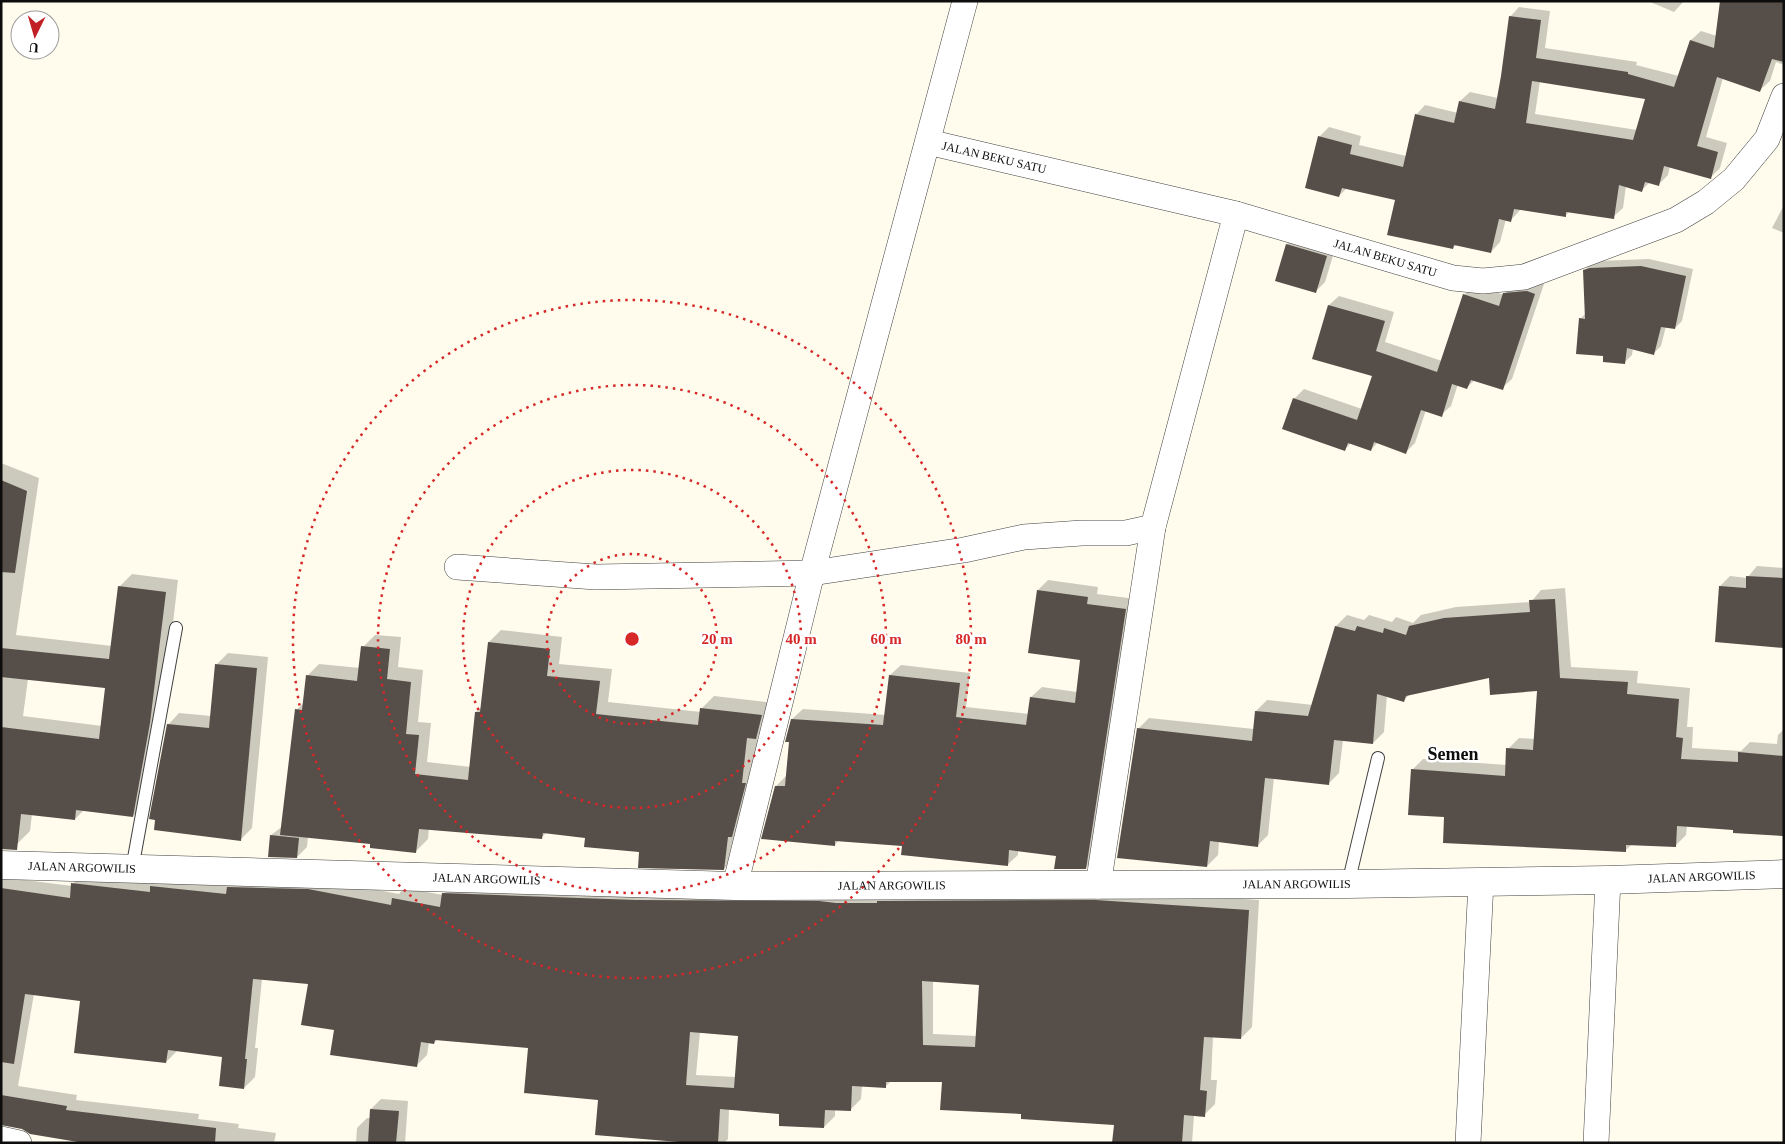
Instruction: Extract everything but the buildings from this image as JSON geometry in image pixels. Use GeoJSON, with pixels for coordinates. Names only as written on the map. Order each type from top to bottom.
{"type":"FeatureCollection","features":[{"type":"Feature","properties":{"kind":"street"},"geometry":{"type":"LineString","coordinates":[[735,886],[812,573],[965,1]]}},
{"type":"Feature","properties":{"kind":"street","name":"JALAN BEKU SATU"},"geometry":{"type":"LineString","coordinates":[[928,142],[1236,214],[1453,278],[1484,281],[1524,277],[1676,220],[1706,202],[1775,143],[1784,96]]}},
{"type":"Feature","properties":{"kind":"street"},"geometry":{"type":"LineString","coordinates":[[1098,886],[1153,526],[1236,214]]}},
{"type":"Feature","properties":{"kind":"street"},"geometry":{"type":"LineString","coordinates":[[457,567],[596,577],[812,573],[964,550],[1024,537],[1082,533],[1126,533],[1153,526]]}},
{"type":"Feature","properties":{"kind":"street","name":"JALAN ARGOWILIS"},"geometry":{"type":"LineString","coordinates":[[1,866],[735,886],[1348,884],[1608,880],[1784,874]]}},
{"type":"Feature","properties":{"kind":"street"},"geometry":{"type":"LineString","coordinates":[[1596,1143],[1608,880]]}},
{"type":"Feature","properties":{"kind":"street"},"geometry":{"type":"LineString","coordinates":[[1468,1143],[1481,882]]}},
{"type":"Feature","properties":{"kind":"street"},"geometry":{"type":"LineString","coordinates":[[1,1139],[19,1143]]}},
{"type":"Feature","properties":{"kind":"lane"},"geometry":{"type":"LineString","coordinates":[[132,869],[176,628]]}},
{"type":"Feature","properties":{"kind":"lane"},"geometry":{"type":"LineString","coordinates":[[1348,884],[1378,758]]}},
{"type":"Feature","properties":{"kind":"district","name":"Semen"},"geometry":{"type":"Point","coordinates":[1453,754]}}]}
